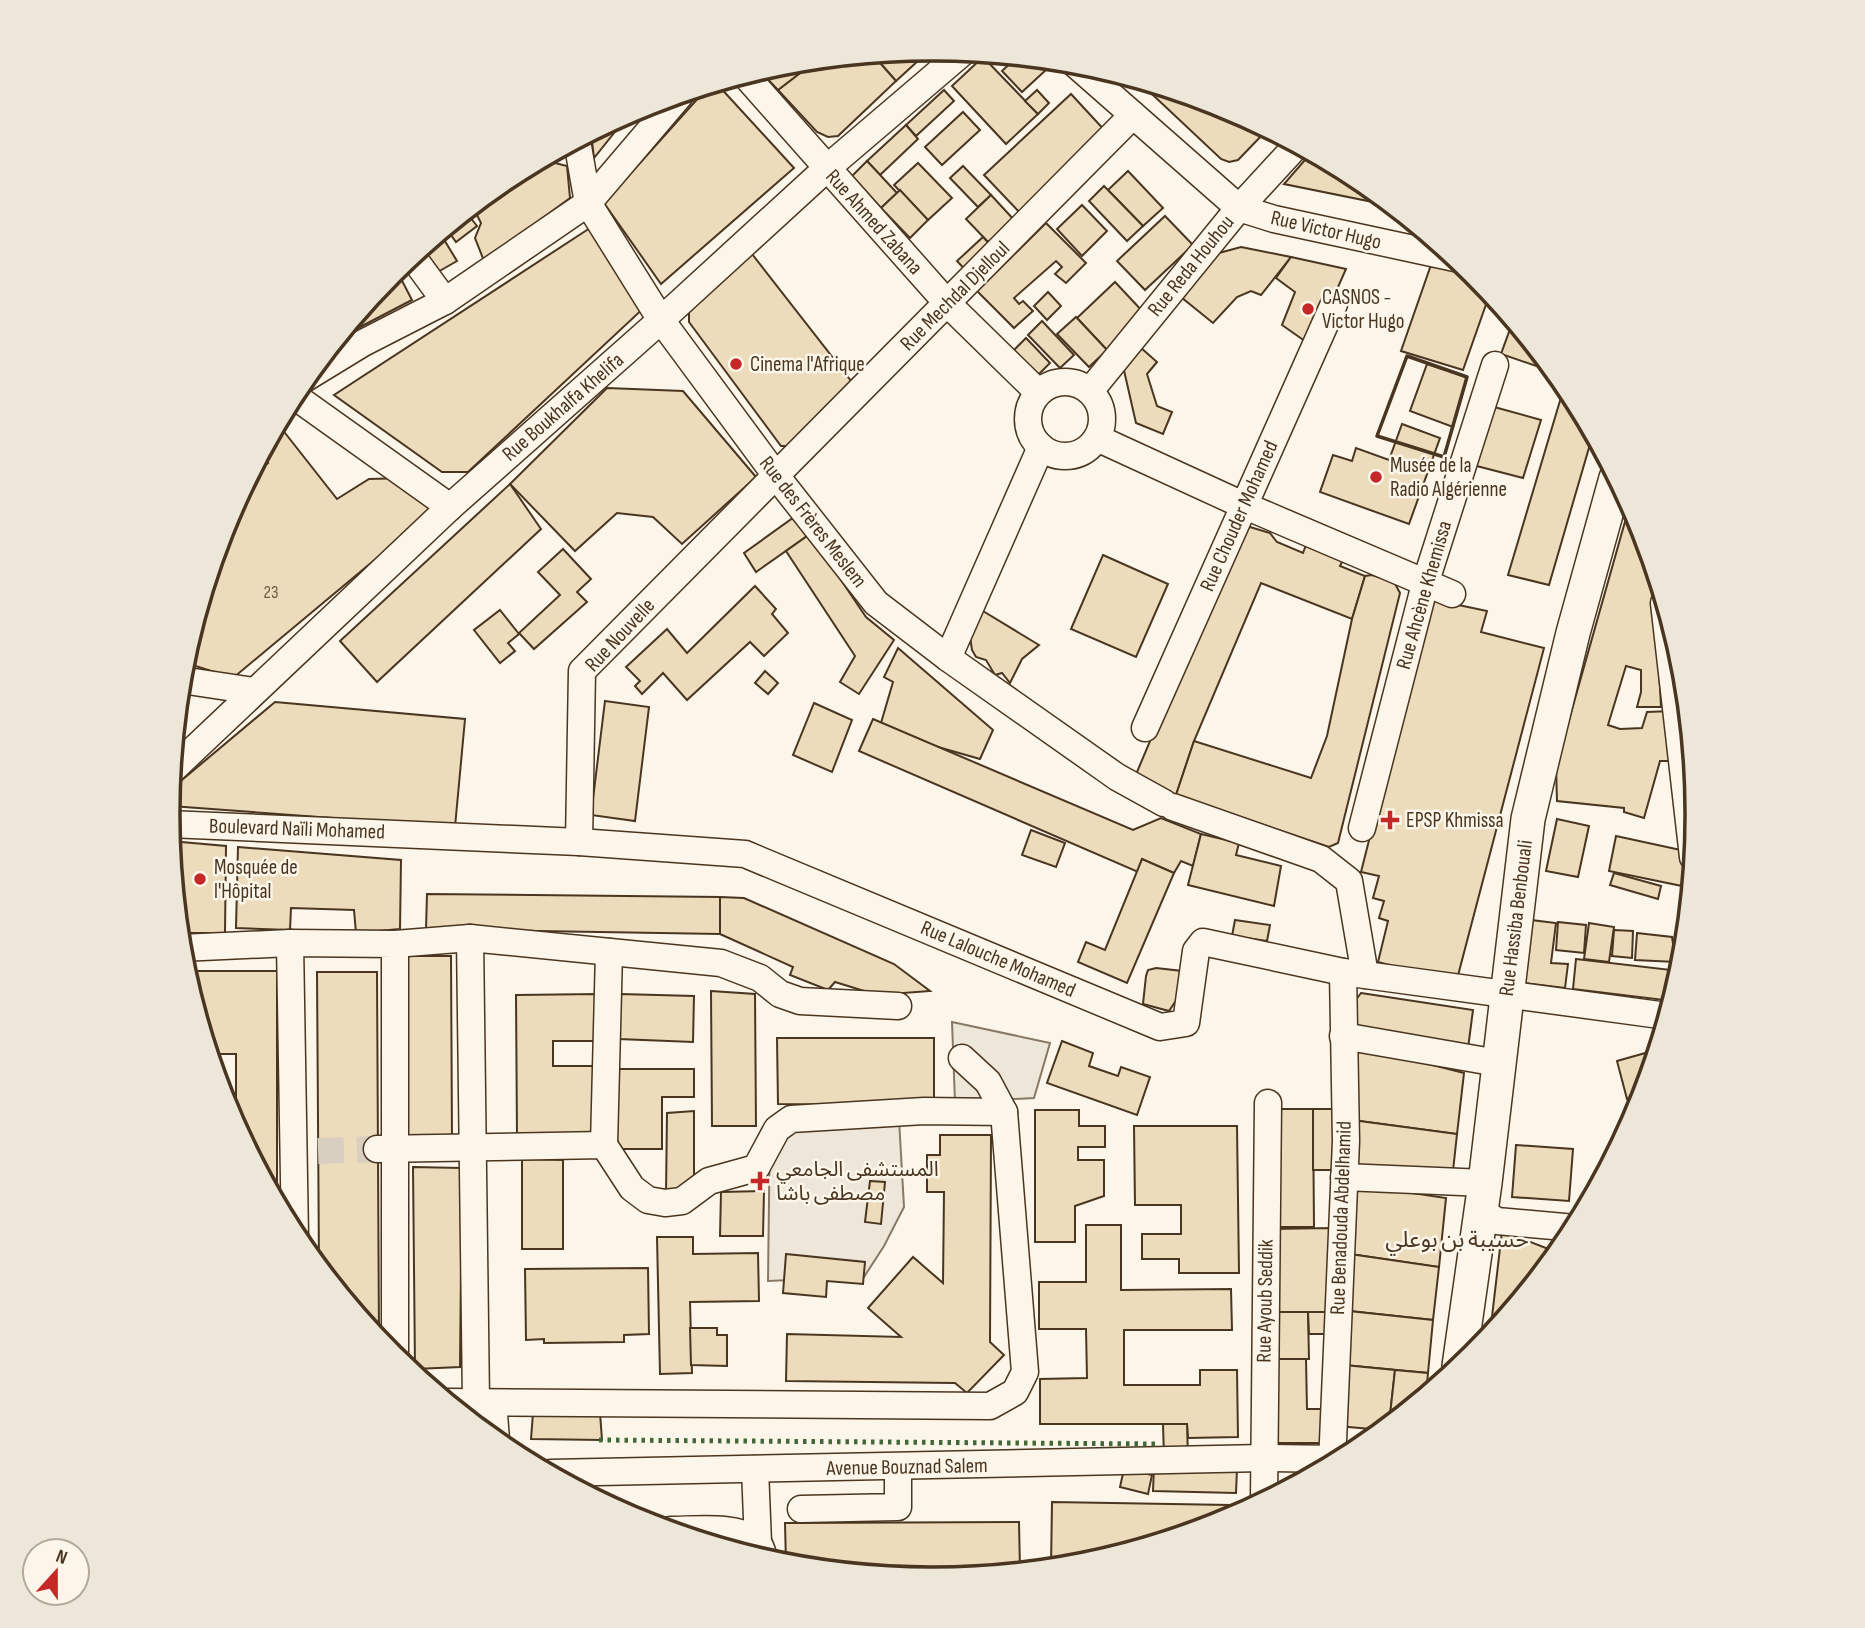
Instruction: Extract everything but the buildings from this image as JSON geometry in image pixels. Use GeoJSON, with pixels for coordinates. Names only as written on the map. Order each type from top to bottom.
{"type":"FeatureCollection","features":[{"type":"Feature","properties":{"kind":"main road","name":"Rue Hassiba Benbouali"},"geometry":{"type":"LineString","coordinates":[[1462,1348],[1528,819],[1573,633],[1612,491]]}},
{"type":"Feature","properties":{"kind":"street","name":"Rue Boukhalfa Khelifa"},"geometry":{"type":"LineString","coordinates":[[182,760],[450,507],[826,169],[951,62]]}},
{"type":"Feature","properties":{"kind":"street"},"geometry":{"type":"LineString","coordinates":[[1092,79],[1238,208]]}},
{"type":"Feature","properties":{"kind":"street","name":"Rue Ahmed Zabana"},"geometry":{"type":"LineString","coordinates":[[752,84],[948,304],[1038,392]]}},
{"type":"Feature","properties":{"kind":"street"},"geometry":{"type":"LineString","coordinates":[[330,363],[445,301],[588,203],[667,110]]}},
{"type":"Feature","properties":{"kind":"street","name":"Rue Mechdal Djelloul"},"geometry":{"type":"LineString","coordinates":[[776,477],[1133,116]]}},
{"type":"Feature","properties":{"kind":"street","name":"Rue des Frères Meslem"},"geometry":{"type":"LineString","coordinates":[[579,150],[588,203],[661,320],[776,477],[876,603],[948,658],[1117,777],[1168,805],[1321,859],[1349,881],[1354,974]]}},
{"type":"Feature","properties":{"kind":"street","name":"Rue Reda Houhou"},"geometry":{"type":"LineString","coordinates":[[1090,391],[1238,208],[1290,152]]}},
{"type":"Feature","properties":{"kind":"street","name":"Rue Victor Hugo"},"geometry":{"type":"LineString","coordinates":[[1238,208],[1349,236],[1435,254]]}},
{"type":"Feature","properties":{"kind":"street"},"geometry":{"type":"LineString","coordinates":[[418,265],[445,301]]}},
{"type":"Feature","properties":{"kind":"street","name":"Rue Chouder Mohamed"},"geometry":{"type":"LineString","coordinates":[[1145,728],[1334,304]]}},
{"type":"Feature","properties":{"kind":"street","name":"Rue Ahcène Khemissa"},"geometry":{"type":"LineString","coordinates":[[1362,828],[1425,584],[1495,365]]}},
{"type":"Feature","properties":{"kind":"street"},"geometry":{"type":"LineString","coordinates":[[1058,382],[1080,385],[1090,391],[1098,401],[1102,413],[1097,438],[1088,448],[1065,456],[1052,454],[1041,447],[1028,426],[1031,402],[1038,392],[1058,382]]}},
{"type":"Feature","properties":{"kind":"street"},"geometry":{"type":"LineString","coordinates":[[303,402],[450,507]]}},
{"type":"Feature","properties":{"kind":"street"},"geometry":{"type":"LineString","coordinates":[[1097,438],[1243,506],[1452,594]]}},
{"type":"Feature","properties":{"kind":"street"},"geometry":{"type":"LineString","coordinates":[[948,658],[1041,447]]}},
{"type":"Feature","properties":{"kind":"street","name":"Rue Nouvelle"},"geometry":{"type":"LineString","coordinates":[[579,842],[582,671],[776,477]]}},
{"type":"Feature","properties":{"kind":"street"},"geometry":{"type":"LineString","coordinates":[[1672,673],[1684,781]]}},
{"type":"Feature","properties":{"kind":"street"},"geometry":{"type":"LineString","coordinates":[[192,682],[254,691]]}},
{"type":"Feature","properties":{"kind":"street","name":"Boulevard Naïli Mohamed"},"geometry":{"type":"LineString","coordinates":[[180,824],[425,835]]}},
{"type":"Feature","properties":{"kind":"street","name":"Rue Lalouche Mohamed"},"geometry":{"type":"LineString","coordinates":[[425,835],[579,842],[745,854],[1160,1027],[1186,1023],[1196,951],[1203,942],[1354,974],[1658,1015]]}},
{"type":"Feature","properties":{"kind":"street"},"geometry":{"type":"LineString","coordinates":[[470,938],[476,1402]]}},
{"type":"Feature","properties":{"kind":"street"},"geometry":{"type":"LineString","coordinates":[[192,948],[290,943],[395,944],[470,938],[722,963],[760,978],[780,994],[800,1001],[898,1006]]}},
{"type":"Feature","properties":{"kind":"street"},"geometry":{"type":"LineString","coordinates":[[290,943],[306,1150],[298,1217]]}},
{"type":"Feature","properties":{"kind":"street"},"geometry":{"type":"LineString","coordinates":[[394,1340],[386,1148],[395,944]]}},
{"type":"Feature","properties":{"kind":"street"},"geometry":{"type":"LineString","coordinates":[[609,952],[604,1145],[632,1188],[648,1200],[665,1203],[682,1201],[709,1181],[756,1168],[777,1129],[791,1119],[924,1111],[1004,1112]]}},
{"type":"Feature","properties":{"kind":"street","name":"Rue Benadouda Abdelhamid"},"geometry":{"type":"LineString","coordinates":[[1335,1450],[1346,1141],[1343,1036],[1354,974]]}},
{"type":"Feature","properties":{"kind":"street"},"geometry":{"type":"LineString","coordinates":[[1343,1036],[1498,1063]]}},
{"type":"Feature","properties":{"kind":"street"},"geometry":{"type":"LineString","coordinates":[[463,1402],[990,1406],[1015,1392],[1025,1372],[1004,1112],[988,1082],[962,1058]]}},
{"type":"Feature","properties":{"kind":"street","name":"Rue Ayoub Seddik"},"geometry":{"type":"LineString","coordinates":[[1264,1490],[1268,1103]]}},
{"type":"Feature","properties":{"kind":"street"},"geometry":{"type":"LineString","coordinates":[[386,1148],[604,1145]]}},
{"type":"Feature","properties":{"kind":"street"},"geometry":{"type":"LineString","coordinates":[[1344,1177],[1483,1197],[1497,1221],[1561,1227]]}},
{"type":"Feature","properties":{"kind":"street"},"geometry":{"type":"LineString","coordinates":[[476,1402],[494,1414],[495,1426]]}},
{"type":"Feature","properties":{"kind":"street","name":"Avenue Bouznad Salem"},"geometry":{"type":"LineString","coordinates":[[569,1473],[1263,1458],[1318,1460]]}},
{"type":"Feature","properties":{"kind":"street"},"geometry":{"type":"LineString","coordinates":[[801,1509],[898,1507],[898,1467]]}},
{"type":"Feature","properties":{"kind":"street"},"geometry":{"type":"LineString","coordinates":[[755,1469],[761,1546]]}},
{"type":"Feature","properties":{"kind":"street"},"geometry":{"type":"LineString","coordinates":[[705,1531],[743,1533],[755,1545]]}},
{"type":"Feature","properties":{"kind":"shaded area"},"geometry":{"type":"Polygon","coordinates":[[[952,1022],[1050,1043],[1034,1098],[955,1102],[952,1022]]]}},
{"type":"Feature","properties":{"kind":"shaded area"},"geometry":{"type":"Polygon","coordinates":[[[899,1119],[904,1207],[864,1277],[768,1281],[770,1120],[899,1119]]]}},
{"type":"Feature","properties":{"kind":"tunnel"},"geometry":{"type":"LineString","coordinates":[[318,1151],[377,1149]]}},
{"type":"Feature","properties":{"kind":"hedge"},"geometry":{"type":"LineString","coordinates":[[599,1440],[1156,1444]]}},
{"type":"Feature","properties":{"kind":"wall"},"geometry":{"type":"LineString","coordinates":[[1407,356],[1467,377],[1444,457],[1377,436],[1407,356]]}},
{"type":"Feature","properties":{"kind":"place","name":"CASNOS - Victor Hugo"},"geometry":{"type":"Point","coordinates":[1308,309]}},
{"type":"Feature","properties":{"kind":"place","name":"Cinema l'Afrique"},"geometry":{"type":"Point","coordinates":[736,364]}},
{"type":"Feature","properties":{"kind":"place","name":"Musée de la Radio Algérienne"},"geometry":{"type":"Point","coordinates":[1376,477]}},
{"type":"Feature","properties":{"kind":"place","name":"EPSP Khmissa"},"geometry":{"type":"Point","coordinates":[1390,820]}},
{"type":"Feature","properties":{"kind":"place","name":"Mosquée de l'Hôpital"},"geometry":{"type":"Point","coordinates":[200,879]}},
{"type":"Feature","properties":{"kind":"place","name":"المستشفى الجامعي مصطفى باشا"},"geometry":{"type":"Point","coordinates":[760,1181]}},
{"type":"Feature","properties":{"kind":"district","name":"حسيبة بن بوعلي"},"geometry":{"type":"Point","coordinates":[1457,1240]}}]}
